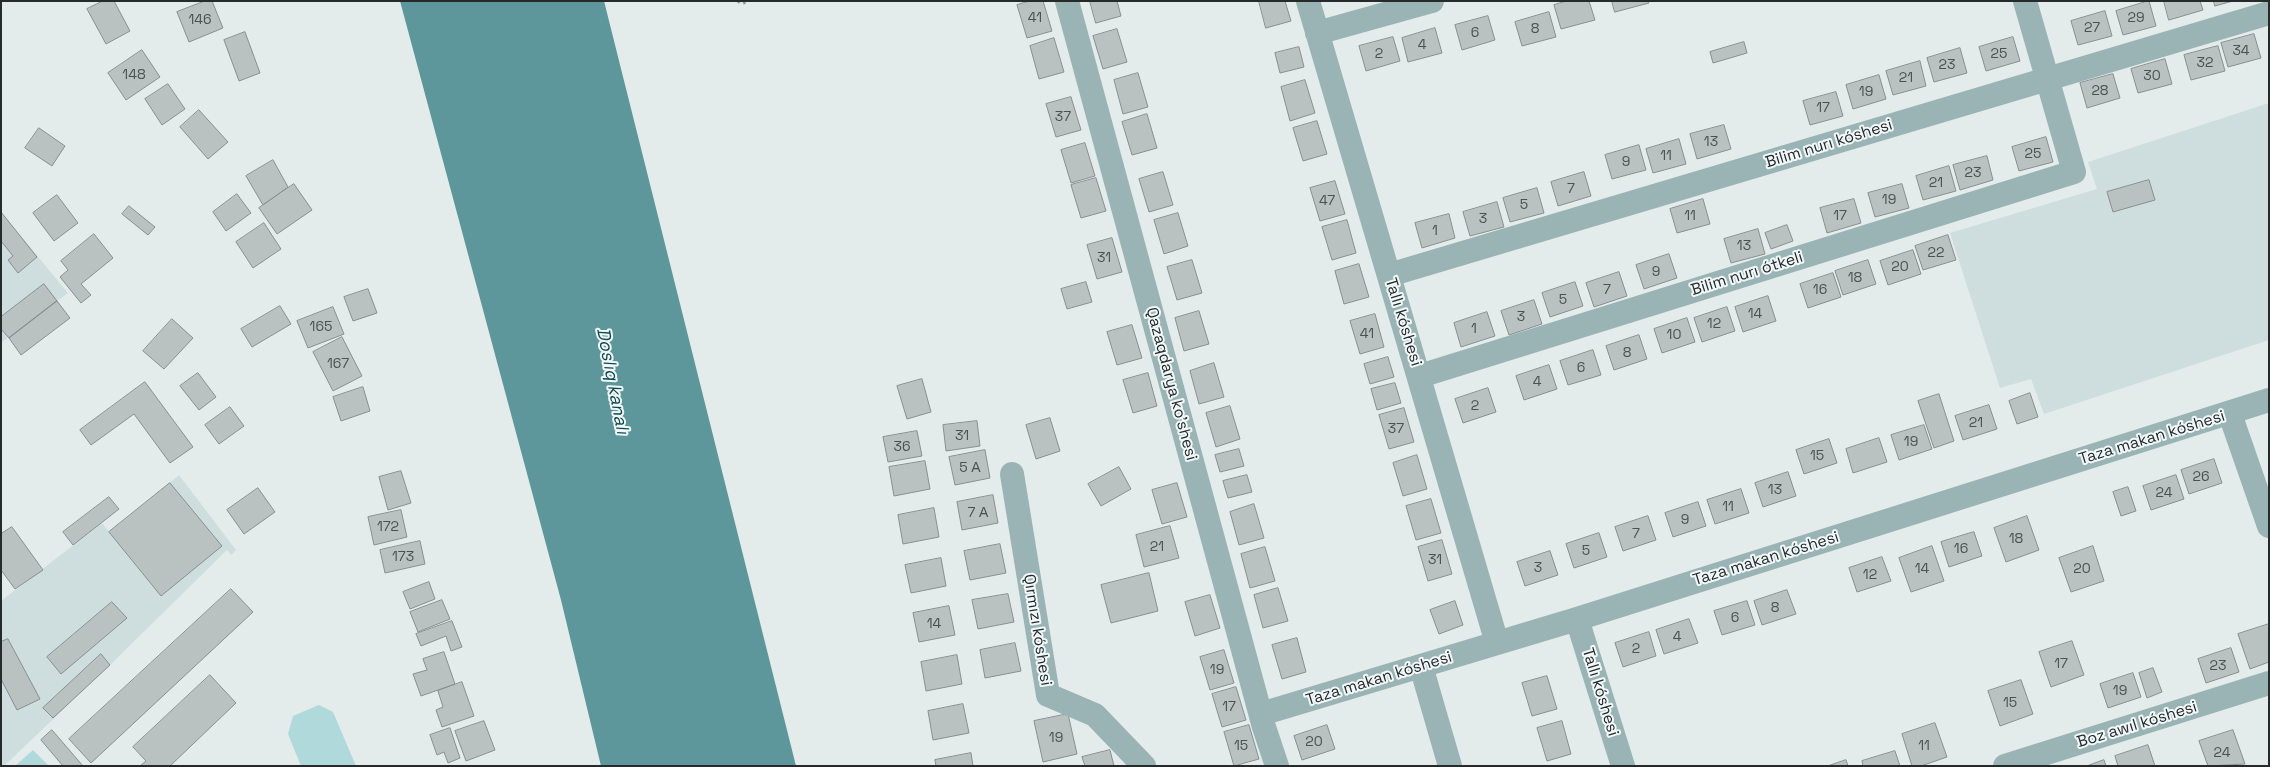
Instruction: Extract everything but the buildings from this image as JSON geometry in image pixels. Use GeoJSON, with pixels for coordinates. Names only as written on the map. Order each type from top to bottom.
{"type":"FeatureCollection","features":[{"type":"Feature","properties":{"kind":"street","name":"Qazaqdarya ko'shesi"},"geometry":{"type":"LineString","coordinates":[[1067,1],[1261,714],[1277,766]]}},
{"type":"Feature","properties":{"kind":"street","name":"Tallı kóshesi"},"geometry":{"type":"LineString","coordinates":[[1308,1],[1420,376],[1497,643]]}},
{"type":"Feature","properties":{"kind":"street"},"geometry":{"type":"LineString","coordinates":[[1317,33],[1432,1]]}},
{"type":"Feature","properties":{"kind":"street"},"geometry":{"type":"LineString","coordinates":[[2025,1],[2048,79]]}},
{"type":"Feature","properties":{"kind":"street","name":"Bilim nurı kóshesi"},"geometry":{"type":"LineString","coordinates":[[1389,275],[2269,13]]}},
{"type":"Feature","properties":{"kind":"street","name":"Bilim nurı ótkeli"},"geometry":{"type":"LineString","coordinates":[[1420,376],[2074,172],[2048,79]]}},
{"type":"Feature","properties":{"kind":"street","name":"Taza makan kóshesi"},"geometry":{"type":"LineString","coordinates":[[1261,714],[1497,643],[2230,414],[2269,400]]}},
{"type":"Feature","properties":{"kind":"street"},"geometry":{"type":"LineString","coordinates":[[2230,414],[2269,526]]}},
{"type":"Feature","properties":{"kind":"street","name":"Qırmızı kóshesi"},"geometry":{"type":"LineString","coordinates":[[1012,474],[1048,695],[1096,715],[1144,766]]}},
{"type":"Feature","properties":{"kind":"street","name":"Tallı kóshesi"},"geometry":{"type":"LineString","coordinates":[[1577,618],[1623,766]]}},
{"type":"Feature","properties":{"kind":"street"},"geometry":{"type":"LineString","coordinates":[[1421,666],[1450,766]]}},
{"type":"Feature","properties":{"kind":"street","name":"Boz awıl kóshesi"},"geometry":{"type":"LineString","coordinates":[[2005,766],[2269,683]]}},
{"type":"Feature","properties":{"kind":"path"},"geometry":{"type":"LineString","coordinates":[[738,1],[741,4],[749,1]]}},
{"type":"Feature","properties":{"kind":"shaded area"},"geometry":{"type":"Polygon","coordinates":[[[2269,103],[2269,340],[2044,414],[2031,379],[2000,388],[1950,233],[2097,189],[2088,162],[2269,103]]]}},
{"type":"Feature","properties":{"kind":"shaded area"},"geometry":{"type":"Polygon","coordinates":[[[1,212],[68,293],[1,343],[1,212]]]}},
{"type":"Feature","properties":{"kind":"shaded area"},"geometry":{"type":"Polygon","coordinates":[[[179,475],[236,550],[231,555],[227,550],[110,665],[4,766],[1,766],[1,601],[102,523],[109,532],[179,475]]]}},
{"type":"Feature","properties":{"kind":"shaded area"},"geometry":{"type":"Polygon","coordinates":[[[319,705],[333,712],[356,766],[301,766],[288,734],[293,716],[319,705]]]}},
{"type":"Feature","properties":{"kind":"shaded area"},"geometry":{"type":"Polygon","coordinates":[[[33,750],[49,766],[15,766],[33,750]]]}},
{"type":"Feature","properties":{"kind":"water","name":"Doslıq kanalı"},"geometry":{"type":"Polygon","coordinates":[[[400,1],[604,1],[796,766],[601,766],[561,600],[400,1]]]}}]}
